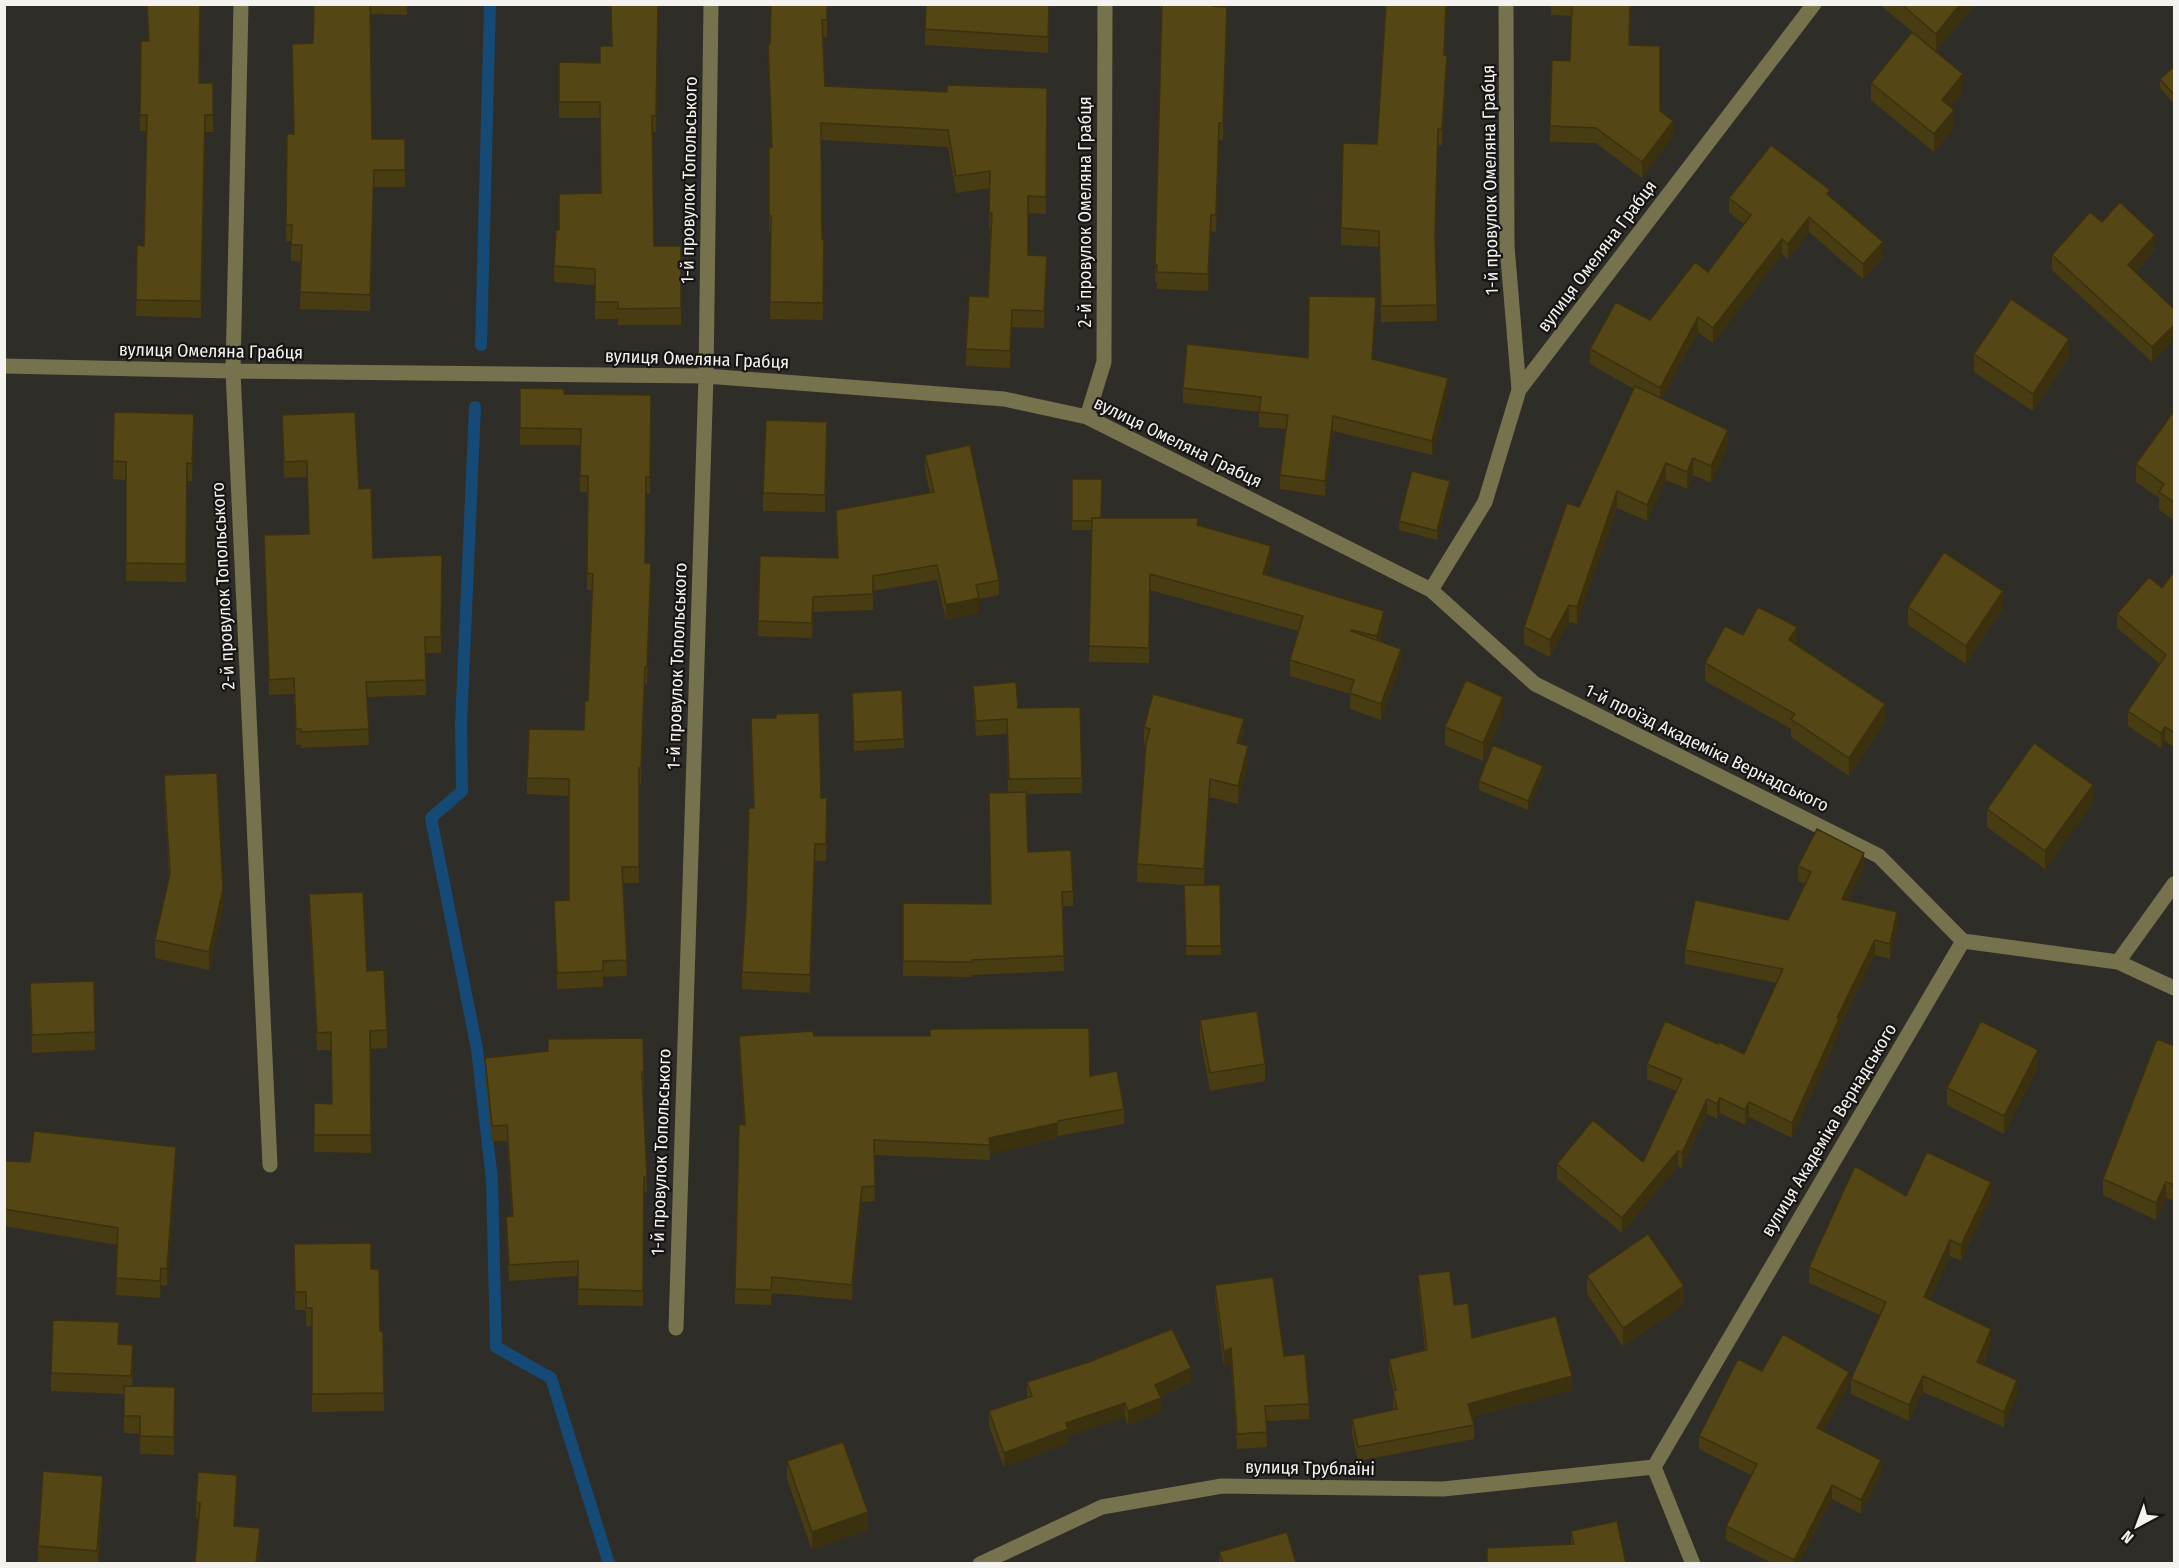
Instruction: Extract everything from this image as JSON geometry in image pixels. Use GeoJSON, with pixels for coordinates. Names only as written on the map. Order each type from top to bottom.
{"type":"FeatureCollection","features":[{"type":"Feature","properties":{"kind":"street","name":"2-й провулок Топольського"},"geometry":{"type":"LineString","coordinates":[[241,4],[233,371],[270,1165]]}},
{"type":"Feature","properties":{"kind":"street","name":"1-й провулок Топольського"},"geometry":{"type":"LineString","coordinates":[[676,1328],[706,376],[711,4]]}},
{"type":"Feature","properties":{"kind":"street","name":"2-й провулок Омеляна Грабця"},"geometry":{"type":"LineString","coordinates":[[1087,417],[1104,362],[1105,4]]}},
{"type":"Feature","properties":{"kind":"street","name":"1-й провулок Омеляна Грабця"},"geometry":{"type":"LineString","coordinates":[[1506,4],[1507,246],[1519,390]]}},
{"type":"Feature","properties":{"kind":"street","name":"вулиця Омеляна Грабця"},"geometry":{"type":"LineString","coordinates":[[4,366],[706,376],[1004,399],[1087,417],[1431,590],[1485,502],[1519,390],[1814,4]]}},
{"type":"Feature","properties":{"kind":"street","name":"1-й проїзд Академіка Вернадського"},"geometry":{"type":"LineString","coordinates":[[1431,590],[1535,684],[1879,856],[1963,941]]}},
{"type":"Feature","properties":{"kind":"street"},"geometry":{"type":"LineString","coordinates":[[2118,962],[2175,884]]}},
{"type":"Feature","properties":{"kind":"street"},"geometry":{"type":"LineString","coordinates":[[1963,941],[2118,962],[2175,988]]}},
{"type":"Feature","properties":{"kind":"street","name":"вулиця Академіка Вернадського"},"geometry":{"type":"LineString","coordinates":[[1654,1467],[1963,941]]}},
{"type":"Feature","properties":{"kind":"street"},"geometry":{"type":"LineString","coordinates":[[1654,1467],[1693,1563]]}},
{"type":"Feature","properties":{"kind":"street","name":"вулиця Трублаїні"},"geometry":{"type":"LineString","coordinates":[[980,1563],[1102,1507],[1222,1486],[1443,1489],[1654,1467]]}},
{"type":"Feature","properties":{"kind":"building"},"geometry":{"type":"Polygon","coordinates":[[[147,4],[200,4],[199,83],[213,83],[213,115],[205,115],[201,301],[136,300],[137,245],[144,246],[147,115],[140,115],[141,41],[149,41],[147,4]]]}},
{"type":"Feature","properties":{"kind":"building"},"geometry":{"type":"Polygon","coordinates":[[[314,4],[370,4],[372,139],[405,139],[405,170],[374,170],[370,295],[300,292],[302,245],[291,245],[292,225],[286,225],[287,134],[294,134],[292,44],[313,43],[314,4]]]}},
{"type":"Feature","properties":{"kind":"building"},"geometry":{"type":"Polygon","coordinates":[[[611,4],[658,4],[656,116],[652,116],[654,246],[681,246],[681,308],[618,309],[618,302],[595,302],[595,269],[554,266],[556,230],[559,230],[559,194],[601,193],[600,102],[559,102],[559,62],[600,63],[600,46],[612,46],[611,4]]]}},
{"type":"Feature","properties":{"kind":"building"},"geometry":{"type":"Polygon","coordinates":[[[771,4],[827,4],[827,20],[822,20],[825,86],[947,92],[947,85],[1047,88],[1046,197],[1028,196],[1028,255],[1047,256],[1044,311],[1012,310],[1010,351],[966,349],[969,296],[988,297],[992,213],[989,213],[990,171],[956,176],[948,130],[821,123],[823,303],[770,302],[769,147],[772,147],[768,44],[770,44],[771,4]]]}},
{"type":"Feature","properties":{"kind":"building"},"geometry":{"type":"Polygon","coordinates":[[[926,4],[1049,4],[1048,37],[925,29],[926,4]]]}},
{"type":"Feature","properties":{"kind":"building"},"geometry":{"type":"Polygon","coordinates":[[[1162,4],[1214,4],[1213,6],[1227,7],[1223,123],[1219,123],[1216,215],[1211,215],[1208,274],[1157,272],[1157,265],[1155,265],[1162,4]]]}},
{"type":"Feature","properties":{"kind":"building"},"geometry":{"type":"Polygon","coordinates":[[[1386,4],[1446,4],[1444,55],[1447,55],[1442,129],[1438,129],[1435,234],[1437,305],[1381,306],[1379,231],[1341,228],[1343,143],[1377,144],[1386,4]]]}},
{"type":"Feature","properties":{"kind":"building"},"geometry":{"type":"Polygon","coordinates":[[[1572,4],[1630,4],[1629,45],[1660,46],[1660,111],[1673,121],[1642,162],[1596,128],[1550,126],[1552,60],[1570,61],[1572,4]]]}},
{"type":"Feature","properties":{"kind":"building"},"geometry":{"type":"Polygon","coordinates":[[[1901,4],[1960,4],[1936,34],[1901,4]]]}},
{"type":"Feature","properties":{"kind":"building"},"geometry":{"type":"Polygon","coordinates":[[[1912,32],[1963,74],[1942,100],[1954,110],[1934,134],[1871,83],[1912,32]]]}},
{"type":"Feature","properties":{"kind":"building"},"geometry":{"type":"Polygon","coordinates":[[[2175,66],[2175,96],[2160,79],[2175,66]]]}},
{"type":"Feature","properties":{"kind":"building"},"geometry":{"type":"Polygon","coordinates":[[[1771,145],[1830,190],[1827,194],[1883,242],[1863,264],[1809,217],[1788,244],[1782,239],[1713,328],[1698,317],[1660,388],[1590,349],[1616,302],[1650,320],[1695,262],[1708,272],[1751,215],[1729,198],[1771,145]]]}},
{"type":"Feature","properties":{"kind":"building"},"geometry":{"type":"Polygon","coordinates":[[[2120,202],[2155,235],[2128,265],[2175,310],[2175,324],[2152,347],[2052,255],[2090,212],[2102,222],[2120,202]]]}},
{"type":"Feature","properties":{"kind":"building"},"geometry":{"type":"Polygon","coordinates":[[[1309,296],[1376,297],[1372,359],[1448,378],[1432,441],[1333,416],[1325,481],[1280,475],[1288,415],[1259,412],[1261,397],[1183,388],[1187,344],[1308,358],[1309,296]]]}},
{"type":"Feature","properties":{"kind":"building"},"geometry":{"type":"Polygon","coordinates":[[[2011,299],[2069,339],[2033,394],[1974,354],[2011,299]]]}},
{"type":"Feature","properties":{"kind":"building"},"geometry":{"type":"Polygon","coordinates":[[[1635,386],[1728,430],[1711,466],[1693,458],[1687,472],[1666,463],[1647,505],[1617,491],[1577,607],[1569,605],[1550,640],[1524,627],[1567,503],[1579,507],[1635,386]]]}},
{"type":"Feature","properties":{"kind":"building"},"geometry":{"type":"Polygon","coordinates":[[[520,388],[564,389],[564,394],[651,395],[650,477],[646,477],[645,563],[651,563],[647,667],[645,667],[641,768],[639,768],[639,867],[622,867],[627,960],[603,961],[603,971],[557,973],[554,901],[569,900],[569,779],[527,778],[529,729],[584,730],[585,701],[588,701],[593,574],[587,573],[588,476],[580,476],[581,429],[520,428],[520,388]]]}},
{"type":"Feature","properties":{"kind":"building"},"geometry":{"type":"Polygon","coordinates":[[[2174,411],[2175,503],[2159,492],[2164,484],[2136,464],[2174,411]]]}},
{"type":"Feature","properties":{"kind":"building"},"geometry":{"type":"Polygon","coordinates":[[[114,412],[194,414],[192,464],[187,463],[186,564],[126,563],[126,462],[113,461],[114,412]]]}},
{"type":"Feature","properties":{"kind":"building"},"geometry":{"type":"Polygon","coordinates":[[[355,412],[359,489],[371,488],[373,558],[442,555],[441,637],[425,637],[426,680],[366,682],[369,729],[301,732],[301,729],[296,729],[294,678],[269,680],[264,535],[309,534],[307,461],[284,462],[282,415],[355,412]]]}},
{"type":"Feature","properties":{"kind":"building"},"geometry":{"type":"Polygon","coordinates":[[[766,420],[827,422],[825,495],[763,493],[766,420]]]}},
{"type":"Feature","properties":{"kind":"building"},"geometry":{"type":"Polygon","coordinates":[[[970,445],[999,580],[976,585],[979,598],[946,605],[937,565],[873,576],[873,594],[813,597],[812,623],[758,621],[760,556],[838,558],[836,510],[934,492],[925,455],[970,445]]]}},
{"type":"Feature","properties":{"kind":"building"},"geometry":{"type":"Polygon","coordinates":[[[1412,471],[1450,481],[1437,531],[1399,521],[1412,471]]]}},
{"type":"Feature","properties":{"kind":"building"},"geometry":{"type":"Polygon","coordinates":[[[1072,479],[1102,479],[1101,518],[1092,518],[1092,521],[1072,521],[1072,479]]]}},
{"type":"Feature","properties":{"kind":"building"},"geometry":{"type":"Polygon","coordinates":[[[1092,518],[1198,518],[1197,525],[1271,546],[1263,574],[1384,611],[1377,636],[1351,631],[1401,649],[1381,704],[1350,693],[1354,680],[1290,660],[1303,616],[1150,574],[1149,648],[1089,646],[1092,518]]]}},
{"type":"Feature","properties":{"kind":"building"},"geometry":{"type":"Polygon","coordinates":[[[1944,552],[2003,591],[1966,646],[1908,607],[1944,552]]]}},
{"type":"Feature","properties":{"kind":"building"},"geometry":{"type":"Polygon","coordinates":[[[2175,570],[2175,733],[2165,727],[2161,733],[2128,711],[2166,655],[2117,614],[2149,577],[2162,588],[2175,570]]]}},
{"type":"Feature","properties":{"kind":"building"},"geometry":{"type":"Polygon","coordinates":[[[1758,607],[1797,627],[1789,640],[1885,704],[1849,758],[1791,719],[1795,714],[1705,663],[1725,626],[1743,635],[1758,607]]]}},
{"type":"Feature","properties":{"kind":"building"},"geometry":{"type":"Polygon","coordinates":[[[1466,680],[1503,697],[1483,743],[1445,727],[1466,680]]]}},
{"type":"Feature","properties":{"kind":"building"},"geometry":{"type":"Polygon","coordinates":[[[1016,682],[1018,708],[1080,707],[1082,778],[1009,779],[1007,719],[976,721],[973,686],[1016,682]]]}},
{"type":"Feature","properties":{"kind":"building"},"geometry":{"type":"Polygon","coordinates":[[[902,690],[904,739],[854,742],[852,693],[902,690]]]}},
{"type":"Feature","properties":{"kind":"building"},"geometry":{"type":"Polygon","coordinates":[[[1153,694],[1244,719],[1237,743],[1248,746],[1238,786],[1210,779],[1204,869],[1137,864],[1146,743],[1150,729],[1144,727],[1153,694]]]}},
{"type":"Feature","properties":{"kind":"building"},"geometry":{"type":"Polygon","coordinates":[[[819,713],[821,798],[827,798],[826,844],[815,844],[810,975],[742,972],[749,808],[754,808],[751,718],[776,718],[776,714],[819,713]]]}},
{"type":"Feature","properties":{"kind":"building"},"geometry":{"type":"Polygon","coordinates":[[[2034,743],[2093,785],[2045,851],[1987,809],[2034,743]]]}},
{"type":"Feature","properties":{"kind":"building"},"geometry":{"type":"Polygon","coordinates":[[[1493,745],[1543,766],[1528,801],[1479,781],[1493,745]]]}},
{"type":"Feature","properties":{"kind":"building"},"geometry":{"type":"Polygon","coordinates":[[[217,773],[223,889],[209,952],[155,940],[170,873],[164,775],[217,773]]]}},
{"type":"Feature","properties":{"kind":"building"},"geometry":{"type":"Polygon","coordinates":[[[1026,792],[1028,852],[1071,850],[1073,891],[1062,892],[1064,956],[972,960],[972,962],[903,961],[903,903],[991,904],[989,793],[1026,792]]]}},
{"type":"Feature","properties":{"kind":"building"},"geometry":{"type":"Polygon","coordinates":[[[1817,829],[1864,853],[1842,899],[1897,912],[1890,944],[1875,940],[1837,1018],[1839,1019],[1792,1123],[1749,1102],[1745,1110],[1720,1098],[1717,1104],[1707,1099],[1682,1153],[1678,1151],[1622,1218],[1557,1164],[1593,1120],[1643,1162],[1682,1079],[1647,1064],[1665,1021],[1744,1054],[1783,969],[1685,950],[1695,900],[1788,920],[1811,872],[1798,866],[1817,829]]]}},
{"type":"Feature","properties":{"kind":"building"},"geometry":{"type":"Polygon","coordinates":[[[1184,885],[1220,885],[1221,946],[1186,946],[1184,885]]]}},
{"type":"Feature","properties":{"kind":"building"},"geometry":{"type":"Polygon","coordinates":[[[363,892],[367,971],[384,970],[387,1030],[370,1031],[371,1135],[314,1135],[314,1103],[332,1104],[331,1032],[317,1033],[309,894],[363,892]]]}},
{"type":"Feature","properties":{"kind":"building"},"geometry":{"type":"Polygon","coordinates":[[[94,981],[95,1032],[32,1035],[30,983],[94,981]]]}},
{"type":"Feature","properties":{"kind":"building"},"geometry":{"type":"Polygon","coordinates":[[[1257,1011],[1265,1064],[1210,1073],[1200,1020],[1257,1011]]]}},
{"type":"Feature","properties":{"kind":"building"},"geometry":{"type":"Polygon","coordinates":[[[1981,1021],[2038,1050],[2004,1116],[1947,1088],[1981,1021]]]}},
{"type":"Feature","properties":{"kind":"building"},"geometry":{"type":"Polygon","coordinates":[[[1089,1028],[1090,1076],[1117,1071],[1124,1109],[1058,1121],[1058,1123],[989,1138],[990,1145],[874,1140],[875,1186],[862,1187],[852,1285],[772,1277],[771,1290],[735,1289],[739,1124],[745,1125],[739,1036],[813,1031],[814,1036],[930,1036],[930,1029],[1089,1028]]]}},
{"type":"Feature","properties":{"kind":"building"},"geometry":{"type":"Polygon","coordinates":[[[643,1038],[644,1072],[642,1072],[647,1177],[644,1177],[643,1291],[578,1289],[578,1261],[509,1265],[506,1217],[513,1216],[507,1125],[492,1126],[485,1058],[548,1051],[548,1039],[643,1038]]]}},
{"type":"Feature","properties":{"kind":"building"},"geometry":{"type":"Polygon","coordinates":[[[2157,1039],[2175,1046],[2175,1185],[2166,1182],[2156,1203],[2103,1179],[2157,1039]]]}},
{"type":"Feature","properties":{"kind":"building"},"geometry":{"type":"Polygon","coordinates":[[[34,1131],[176,1147],[167,1269],[161,1268],[160,1281],[116,1278],[118,1228],[4,1209],[4,1161],[30,1162],[34,1131]]]}},
{"type":"Feature","properties":{"kind":"building"},"geometry":{"type":"Polygon","coordinates":[[[1927,1152],[1991,1182],[1961,1245],[1950,1240],[1924,1297],[1991,1329],[1977,1362],[2017,1380],[2004,1412],[1923,1376],[1909,1405],[1851,1379],[1886,1302],[1809,1267],[1855,1166],[1906,1196],[1927,1152]]]}},
{"type":"Feature","properties":{"kind":"building"},"geometry":{"type":"Polygon","coordinates":[[[1648,1234],[1684,1286],[1623,1328],[1587,1276],[1648,1234]]]}},
{"type":"Feature","properties":{"kind":"building"},"geometry":{"type":"Polygon","coordinates":[[[371,1243],[371,1269],[379,1269],[384,1393],[312,1394],[312,1308],[306,1308],[306,1292],[295,1292],[294,1244],[371,1243]]]}},
{"type":"Feature","properties":{"kind":"building"},"geometry":{"type":"Polygon","coordinates":[[[1450,1271],[1454,1305],[1468,1303],[1472,1338],[1556,1316],[1572,1376],[1468,1404],[1474,1425],[1358,1447],[1352,1419],[1397,1409],[1393,1391],[1396,1390],[1389,1359],[1427,1350],[1418,1275],[1450,1271]]]}},
{"type":"Feature","properties":{"kind":"building"},"geometry":{"type":"Polygon","coordinates":[[[1273,1277],[1284,1356],[1305,1354],[1309,1404],[1265,1406],[1267,1432],[1237,1434],[1231,1348],[1224,1352],[1215,1285],[1273,1277]]]}},
{"type":"Feature","properties":{"kind":"building"},"geometry":{"type":"Polygon","coordinates":[[[53,1320],[119,1322],[118,1344],[133,1345],[131,1376],[51,1373],[53,1320]]]}},
{"type":"Feature","properties":{"kind":"building"},"geometry":{"type":"Polygon","coordinates":[[[1172,1329],[1191,1368],[1155,1385],[1161,1398],[1128,1411],[1125,1403],[1066,1423],[1068,1429],[1004,1453],[989,1411],[1032,1396],[1027,1382],[1089,1362],[1172,1329]]]}},
{"type":"Feature","properties":{"kind":"building"},"geometry":{"type":"Polygon","coordinates":[[[1783,1334],[1849,1372],[1817,1428],[1881,1460],[1861,1500],[1832,1485],[1794,1560],[1726,1526],[1757,1464],[1699,1436],[1738,1359],[1762,1371],[1783,1334]]]}},
{"type":"Feature","properties":{"kind":"building"},"geometry":{"type":"Polygon","coordinates":[[[124,1386],[175,1387],[174,1437],[140,1436],[140,1416],[124,1416],[124,1386]]]}},
{"type":"Feature","properties":{"kind":"building"},"geometry":{"type":"Polygon","coordinates":[[[843,1442],[868,1512],[812,1532],[787,1461],[843,1442]]]}},
{"type":"Feature","properties":{"kind":"building"},"geometry":{"type":"Polygon","coordinates":[[[43,1471],[103,1476],[97,1551],[38,1546],[43,1471]]]}},
{"type":"Feature","properties":{"kind":"building"},"geometry":{"type":"Polygon","coordinates":[[[198,1472],[237,1475],[234,1526],[260,1528],[256,1563],[195,1563],[200,1503],[196,1502],[198,1472]]]}},
{"type":"Feature","properties":{"kind":"building"},"geometry":{"type":"Polygon","coordinates":[[[1617,1521],[1626,1563],[1487,1563],[1487,1548],[1574,1544],[1571,1531],[1617,1521]]]}},
{"type":"Feature","properties":{"kind":"building"},"geometry":{"type":"Polygon","coordinates":[[[1287,1532],[1296,1563],[1223,1563],[1219,1552],[1287,1532]]]}},
{"type":"Feature","properties":{"kind":"waterway"},"geometry":{"type":"LineString","coordinates":[[481,345],[490,4]]}},
{"type":"Feature","properties":{"kind":"waterway"},"geometry":{"type":"LineString","coordinates":[[475,407],[461,725],[462,791],[431,818],[477,1049],[492,1180],[496,1347],[551,1378],[609,1564]]}}]}
